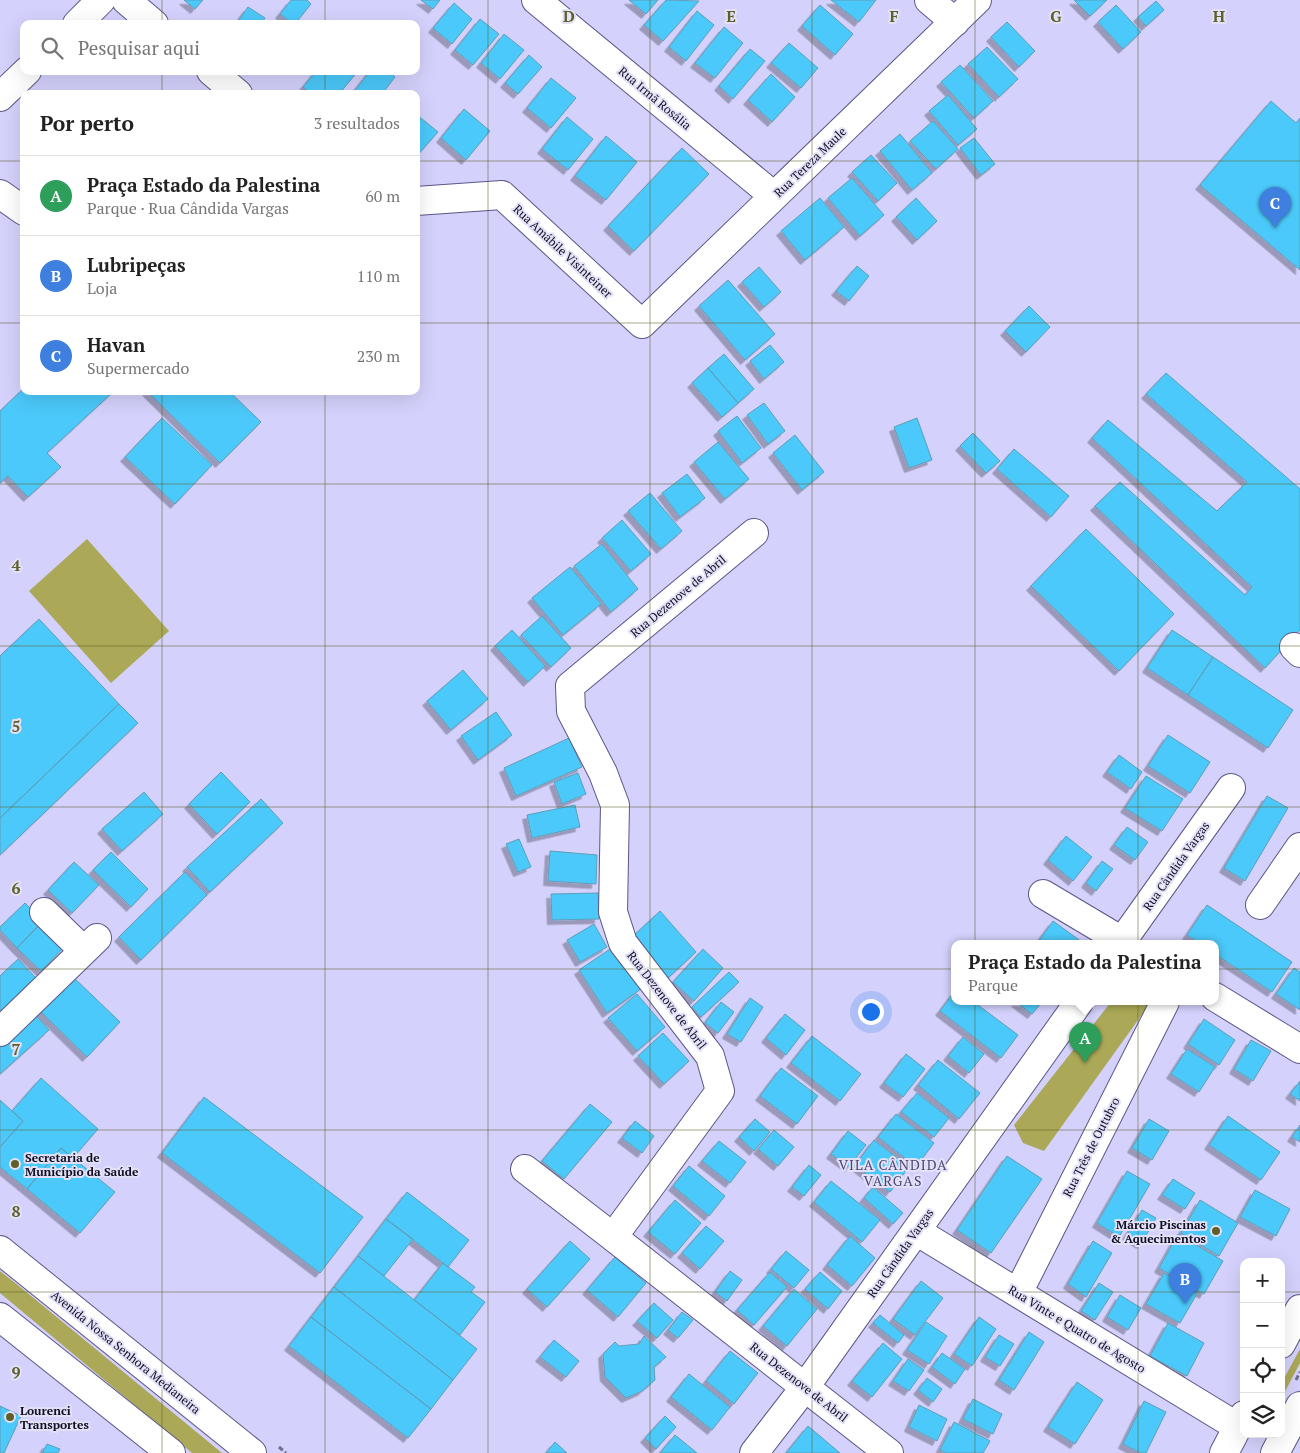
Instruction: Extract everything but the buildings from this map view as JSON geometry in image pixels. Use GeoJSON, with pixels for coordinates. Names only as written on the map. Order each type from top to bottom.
{"type":"FeatureCollection","features":[{"type":"Feature","properties":{"kind":"street"},"geometry":{"type":"LineString","coordinates":[[80,20],[101,0]]}},
{"type":"Feature","properties":{"kind":"street"},"geometry":{"type":"LineString","coordinates":[[126,0],[149,20]]}},
{"type":"Feature","properties":{"kind":"street","name":"Rua Irmã Rosália"},"geometry":{"type":"LineString","coordinates":[[536,0],[774,196]]}},
{"type":"Feature","properties":{"kind":"street"},"geometry":{"type":"LineString","coordinates":[[929,0],[955,22]]}},
{"type":"Feature","properties":{"kind":"street","name":"Rua Tereza Maule"},"geometry":{"type":"LineString","coordinates":[[642,324],[977,0]]}},
{"type":"Feature","properties":{"kind":"street"},"geometry":{"type":"LineString","coordinates":[[0,97],[23,75]]}},
{"type":"Feature","properties":{"kind":"street"},"geometry":{"type":"LineString","coordinates":[[216,75],[233,90]]}},
{"type":"Feature","properties":{"kind":"street"},"geometry":{"type":"LineString","coordinates":[[0,194],[20,208]]}},
{"type":"Feature","properties":{"kind":"street","name":"Rua Amábile Visinteiner"},"geometry":{"type":"LineString","coordinates":[[420,201],[502,195],[642,324]]}},
{"type":"Feature","properties":{"kind":"street","name":"Rua Dezenove de Abril"},"geometry":{"type":"LineString","coordinates":[[754,533],[570,686],[571,711],[603,773],[615,805],[613,912],[623,944],[710,1056],[720,1091],[613,1237],[889,1453]]}},
{"type":"Feature","properties":{"kind":"street","name":"Rua Cândida Vargas"},"geometry":{"type":"LineString","coordinates":[[1125,940],[1232,788]]}},
{"type":"Feature","properties":{"kind":"street"},"geometry":{"type":"LineString","coordinates":[[1260,905],[1300,847]]}},
{"type":"Feature","properties":{"kind":"street"},"geometry":{"type":"LineString","coordinates":[[1043,894],[1118,940]]}},
{"type":"Feature","properties":{"kind":"street"},"geometry":{"type":"LineString","coordinates":[[0,1032],[90,944],[44,912]]}},
{"type":"Feature","properties":{"kind":"street"},"geometry":{"type":"LineString","coordinates":[[1219,1000],[1300,1049]]}},
{"type":"Feature","properties":{"kind":"street","name":"Rua Cândida Vargas"},"geometry":{"type":"LineString","coordinates":[[754,1453],[805,1387],[1077,1005]]}},
{"type":"Feature","properties":{"kind":"street","name":"Rua Três de Outubro"},"geometry":{"type":"LineString","coordinates":[[1018,1293],[1163,1005]]}},
{"type":"Feature","properties":{"kind":"street"},"geometry":{"type":"LineString","coordinates":[[525,1169],[613,1237]]}},
{"type":"Feature","properties":{"kind":"street","name":"Rua Vinte e Quatro de Agosto"},"geometry":{"type":"LineString","coordinates":[[916,1231],[1018,1293],[1240,1420]]}},
{"type":"Feature","properties":{"kind":"street","name":"Avenida Nossa Senhora Medianeira"},"geometry":{"type":"LineString","coordinates":[[0,1250],[252,1453]]}},
{"type":"Feature","properties":{"kind":"street"},"geometry":{"type":"LineString","coordinates":[[1285,1337],[1300,1309]]}},
{"type":"Feature","properties":{"kind":"street"},"geometry":{"type":"LineString","coordinates":[[0,1317],[171,1453]]}},
{"type":"Feature","properties":{"kind":"street"},"geometry":{"type":"LineString","coordinates":[[1275,1453],[1300,1406]]}},
{"type":"Feature","properties":{"kind":"street"},"geometry":{"type":"LineString","coordinates":[[1224,1453],[1240,1423]]}},
{"type":"Feature","properties":{"kind":"shaded area"},"geometry":{"type":"Polygon","coordinates":[[[87,539],[169,631],[111,683],[29,591],[87,539]]]}},
{"type":"Feature","properties":{"kind":"shaded area"},"geometry":{"type":"Polygon","coordinates":[[[1109,1005],[1149,1005],[1044,1151],[1023,1143],[1014,1125],[1109,1005]]]}},
{"type":"Feature","properties":{"kind":"shaded area"},"geometry":{"type":"Polygon","coordinates":[[[0,1271],[222,1453],[192,1453],[0,1293],[0,1271]]]}},
{"type":"Feature","properties":{"kind":"shaded area"},"geometry":{"type":"Polygon","coordinates":[[[1300,1349],[1300,1363],[1285,1391],[1285,1377],[1300,1349]]]}},
{"type":"Feature","properties":{"kind":"place","name":"Havan"},"geometry":{"type":"Point","coordinates":[1275,228]}},
{"type":"Feature","properties":{"kind":"place","name":"Praça Estado da Palestina"},"geometry":{"type":"Point","coordinates":[1085,1063]}},
{"type":"Feature","properties":{"kind":"place","name":"Secretaria de Município da Saúde"},"geometry":{"type":"Point","coordinates":[15,1164]}},
{"type":"Feature","properties":{"kind":"place","name":"Márcio Piscinas & Aquecimentos"},"geometry":{"type":"Point","coordinates":[1216,1231]}},
{"type":"Feature","properties":{"kind":"place","name":"Lubripeças"},"geometry":{"type":"Point","coordinates":[1185,1304]}},
{"type":"Feature","properties":{"kind":"place","name":"Lourenci Transportes"},"geometry":{"type":"Point","coordinates":[10,1417]}},
{"type":"Feature","properties":{"kind":"district","name":"VILA CÂNDIDA VARGAS"},"geometry":{"type":"Point","coordinates":[893,1172]}}]}
